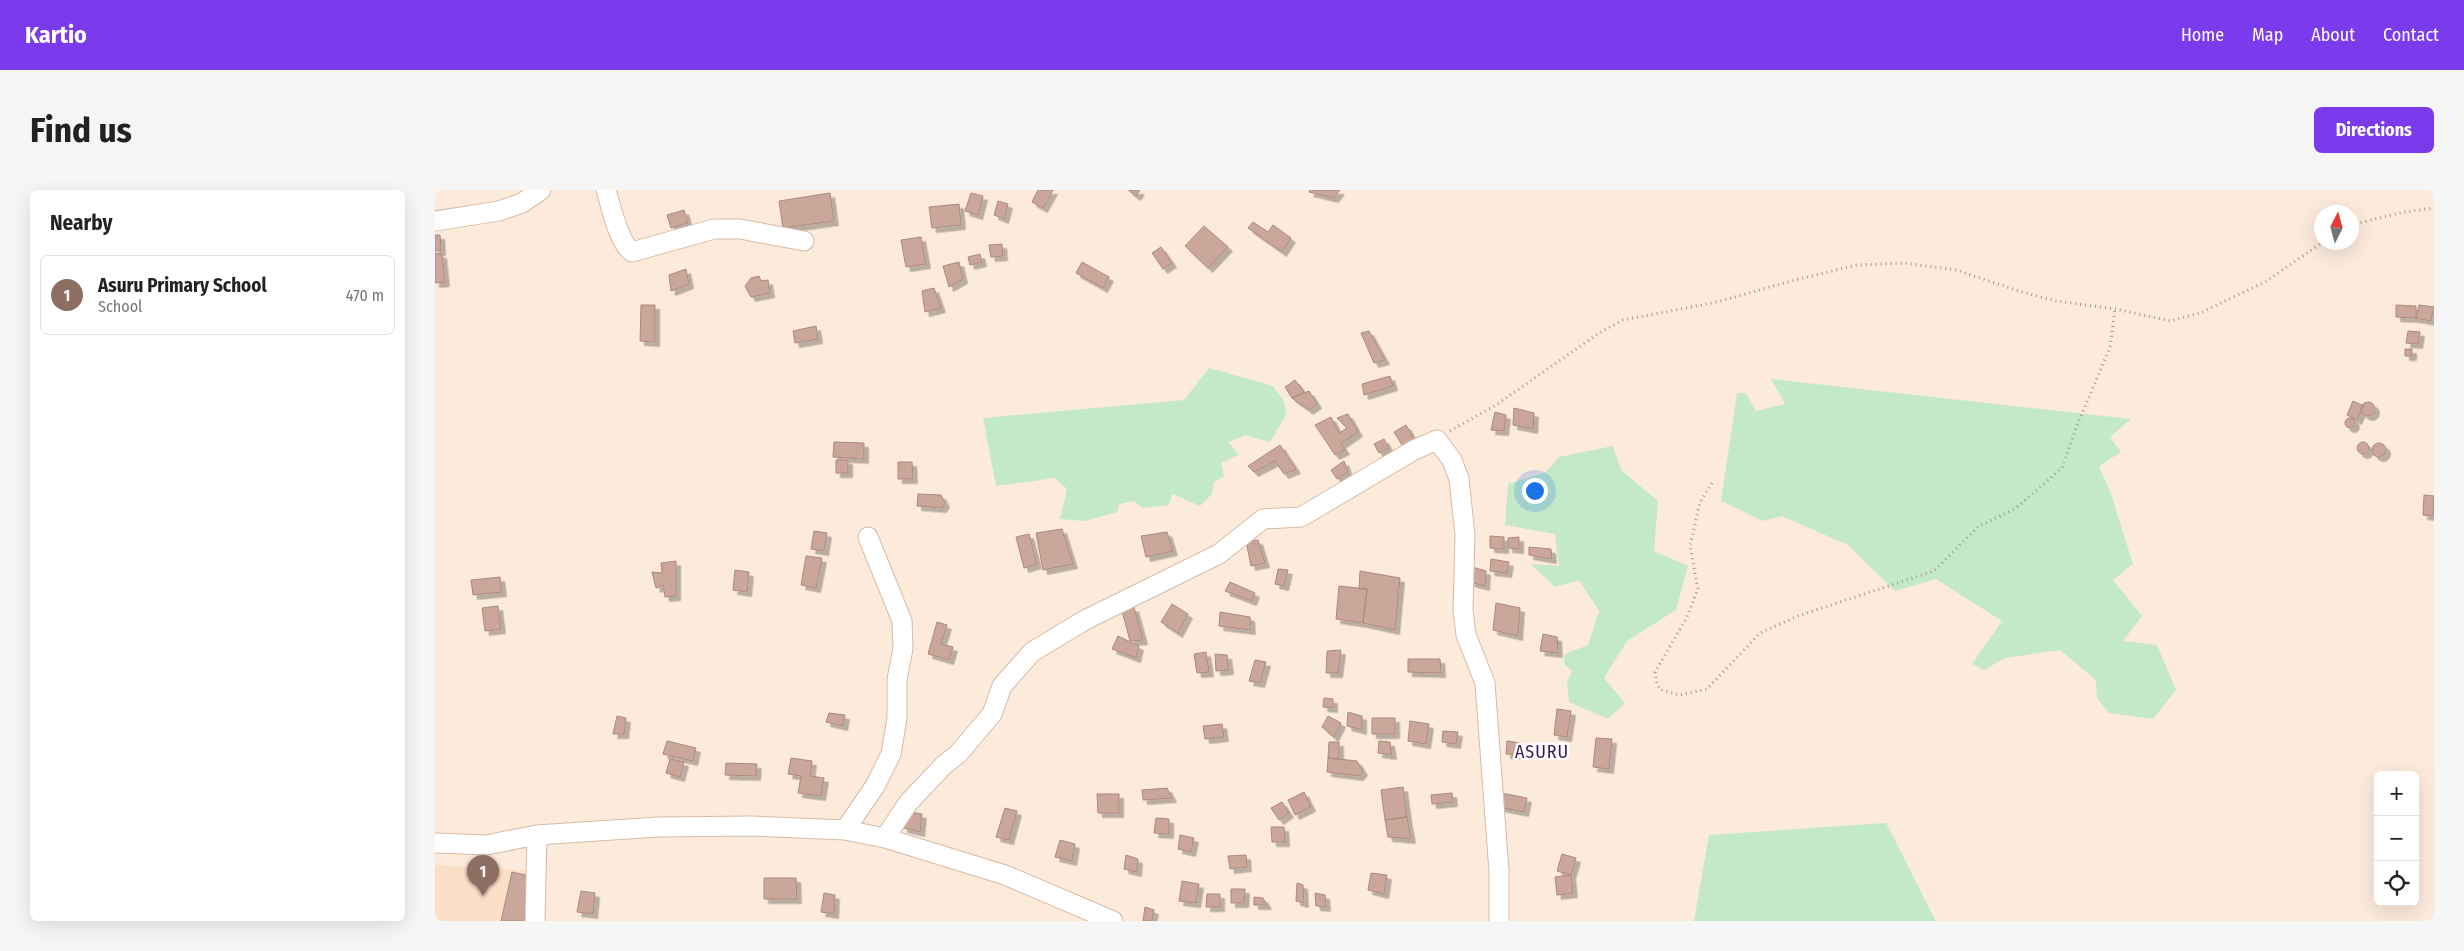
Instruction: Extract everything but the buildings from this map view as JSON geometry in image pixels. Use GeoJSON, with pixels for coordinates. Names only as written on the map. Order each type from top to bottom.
{"type":"FeatureCollection","features":[{"type":"Feature","properties":{"kind":"street"},"geometry":{"type":"LineString","coordinates":[[435,221],[499,212],[522,203],[541,190]]}},
{"type":"Feature","properties":{"kind":"street"},"geometry":{"type":"LineString","coordinates":[[606,190],[618,230],[628,249],[632,252],[714,229],[740,229],[804,241]]}},
{"type":"Feature","properties":{"kind":"street"},"geometry":{"type":"LineString","coordinates":[[885,838],[908,803],[938,770],[957,754],[992,714],[1002,686],[1032,652],[1085,620],[1219,554],[1263,519],[1301,517],[1415,450],[1437,440],[1452,460],[1459,479],[1465,535],[1463,610],[1466,635],[1485,683],[1499,871],[1499,921]]}},
{"type":"Feature","properties":{"kind":"street"},"geometry":{"type":"LineString","coordinates":[[845,830],[875,786],[894,742],[897,680],[903,648],[903,621],[867,537]]}},
{"type":"Feature","properties":{"kind":"street"},"geometry":{"type":"LineString","coordinates":[[435,843],[486,845],[537,835],[658,828],[752,826],[845,830],[885,838],[1005,875],[1113,921]]}},
{"type":"Feature","properties":{"kind":"street"},"geometry":{"type":"LineString","coordinates":[[535,921],[537,835]]}},
{"type":"Feature","properties":{"kind":"path"},"geometry":{"type":"LineString","coordinates":[[2359,224],[2404,212],[2434,208]]}},
{"type":"Feature","properties":{"kind":"path"},"geometry":{"type":"LineString","coordinates":[[1437,440],[1466,421],[1496,405],[1599,333],[1623,320],[1717,302],[1791,280],[1857,265],[1904,263],[1956,270],[2048,299],[2171,321],[2185,319],[2265,282],[2314,248]]}},
{"type":"Feature","properties":{"kind":"path"},"geometry":{"type":"LineString","coordinates":[[1712,483],[1700,502],[1691,546],[1698,589],[1686,619],[1655,672],[1657,684],[1661,690],[1680,695],[1707,689],[1760,633],[1798,616],[1934,571],[1979,526],[2015,508],[2062,468],[2076,428],[2110,347],[2115,310]]}},
{"type":"Feature","properties":{"kind":"shaded area"},"geometry":{"type":"Polygon","coordinates":[[[435,865],[534,871],[526,921],[435,921],[435,865]]]}},
{"type":"Feature","properties":{"kind":"green space"},"geometry":{"type":"Polygon","coordinates":[[[1209,368],[1273,386],[1284,401],[1286,415],[1270,442],[1245,435],[1229,442],[1238,455],[1221,463],[1224,476],[1214,482],[1212,494],[1200,506],[1172,494],[1169,505],[1143,508],[1134,501],[1119,504],[1117,512],[1085,521],[1060,519],[1067,489],[1055,478],[996,486],[983,418],[1184,400],[1209,368]]]}},
{"type":"Feature","properties":{"kind":"green space"},"geometry":{"type":"Polygon","coordinates":[[[1771,379],[2131,419],[2110,437],[2121,452],[2099,466],[2111,494],[2133,564],[2113,580],[2142,616],[2123,641],[2157,645],[2176,690],[2153,719],[2109,713],[2097,698],[2096,680],[2060,650],[2005,658],[1984,670],[1972,664],[2002,621],[1936,579],[1895,591],[1848,545],[1782,516],[1763,521],[1721,501],[1737,393],[1746,393],[1756,411],[1785,404],[1771,379]]]}},
{"type":"Feature","properties":{"kind":"green space"},"geometry":{"type":"Polygon","coordinates":[[[1613,446],[1621,470],[1658,501],[1654,551],[1688,566],[1676,610],[1627,641],[1604,678],[1625,703],[1608,719],[1569,702],[1567,681],[1572,671],[1564,664],[1565,654],[1588,645],[1599,611],[1579,580],[1555,587],[1531,564],[1559,566],[1555,534],[1505,525],[1508,484],[1546,472],[1559,457],[1613,446]]]}},
{"type":"Feature","properties":{"kind":"green space"},"geometry":{"type":"Polygon","coordinates":[[[1886,823],[1936,921],[1694,921],[1709,835],[1886,823]]]}},
{"type":"Feature","properties":{"kind":"place","name":"Asuru Primary School"},"geometry":{"type":"Point","coordinates":[483,896]}},
{"type":"Feature","properties":{"kind":"district","name":"ASURU"},"geometry":{"type":"Point","coordinates":[1542,752]}}]}
